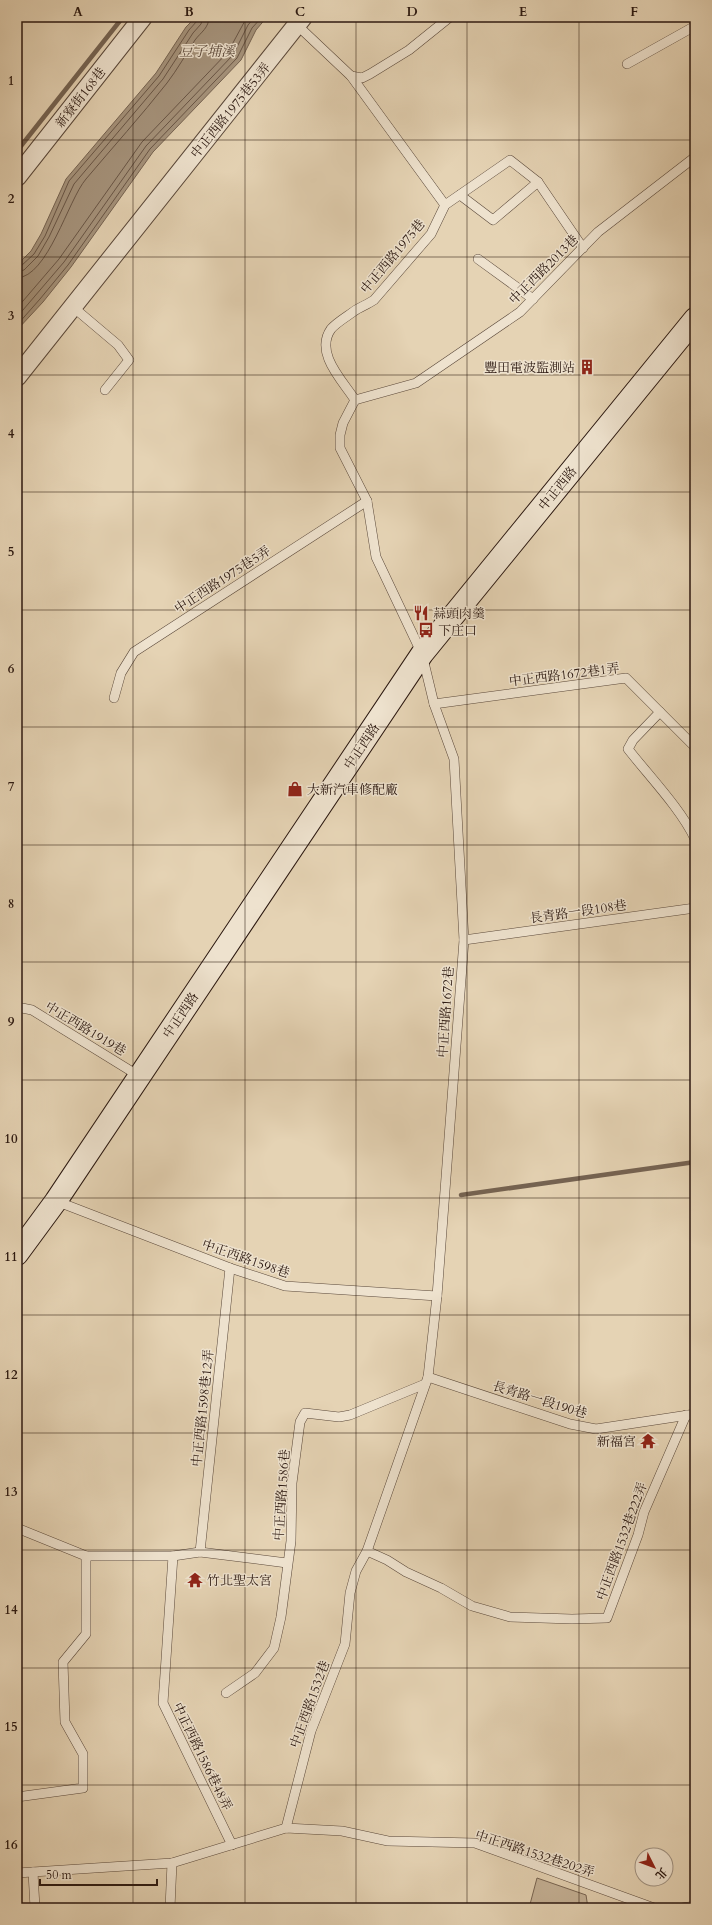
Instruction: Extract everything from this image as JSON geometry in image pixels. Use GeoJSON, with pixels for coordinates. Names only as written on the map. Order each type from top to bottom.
{"type":"FeatureCollection","features":[{"type":"Feature","properties":{"kind":"main road","name":"中正西路"},"geometry":{"type":"LineString","coordinates":[[17,1254],[56,1201],[422,654],[695,319]]}},
{"type":"Feature","properties":{"kind":"street","name":"新寮街168巷"},"geometry":{"type":"LineString","coordinates":[[17,177],[143,17]]}},
{"type":"Feature","properties":{"kind":"street","name":"中正西路1975巷53弄"},"geometry":{"type":"LineString","coordinates":[[17,377],[300,21]]}},
{"type":"Feature","properties":{"kind":"lane"},"geometry":{"type":"LineString","coordinates":[[351,76],[362,78],[370,74],[409,50],[450,17]]}},
{"type":"Feature","properties":{"kind":"lane","name":"中正西路1975巷53弄"},"geometry":{"type":"LineString","coordinates":[[300,21],[351,76],[445,205]]}},
{"type":"Feature","properties":{"kind":"lane"},"geometry":{"type":"LineString","coordinates":[[627,64],[695,26]]}},
{"type":"Feature","properties":{"kind":"lane","name":"中正西路2013巷"},"geometry":{"type":"LineString","coordinates":[[355,400],[416,383],[520,312],[598,232],[695,157]]}},
{"type":"Feature","properties":{"kind":"lane"},"geometry":{"type":"LineString","coordinates":[[445,205],[510,160],[538,182],[583,248]]}},
{"type":"Feature","properties":{"kind":"lane"},"geometry":{"type":"LineString","coordinates":[[460,196],[493,220],[538,182]]}},
{"type":"Feature","properties":{"kind":"lane","name":"中正西路1975巷"},"geometry":{"type":"LineString","coordinates":[[355,400],[328,359],[326,351],[327,340],[332,330],[354,310],[367,305],[374,300],[430,234],[445,205]]}},
{"type":"Feature","properties":{"kind":"lane"},"geometry":{"type":"LineString","coordinates":[[478,259],[533,299]]}},
{"type":"Feature","properties":{"kind":"lane"},"geometry":{"type":"LineString","coordinates":[[73,307],[118,345],[129,360],[105,390]]}},
{"type":"Feature","properties":{"kind":"lane"},"geometry":{"type":"LineString","coordinates":[[355,400],[343,423],[340,435],[340,448],[367,501],[376,557],[422,654]]}},
{"type":"Feature","properties":{"kind":"lane","name":"中正西路1975巷5弄"},"geometry":{"type":"LineString","coordinates":[[114,698],[121,673],[134,652],[367,501]]}},
{"type":"Feature","properties":{"kind":"lane","name":"中正西路1672巷"},"geometry":{"type":"LineString","coordinates":[[422,654],[434,704],[454,758],[464,940],[437,1296],[426,1380]]}},
{"type":"Feature","properties":{"kind":"lane","name":"中正西路1672巷1弄"},"geometry":{"type":"LineString","coordinates":[[434,704],[626,678],[694,746]]}},
{"type":"Feature","properties":{"kind":"lane"},"geometry":{"type":"LineString","coordinates":[[660,712],[634,740],[628,750],[670,802],[691,830],[695,839]]}},
{"type":"Feature","properties":{"kind":"lane","name":"長青路一段108巷"},"geometry":{"type":"LineString","coordinates":[[464,940],[695,908]]}},
{"type":"Feature","properties":{"kind":"lane","name":"中正西路1919巷"},"geometry":{"type":"LineString","coordinates":[[17,1008],[32,1010],[139,1076]]}},
{"type":"Feature","properties":{"kind":"lane","name":"中正西路1598巷"},"geometry":{"type":"LineString","coordinates":[[56,1201],[230,1268],[285,1286],[437,1296]]}},
{"type":"Feature","properties":{"kind":"lane","name":"中正西路1598巷12弄"},"geometry":{"type":"LineString","coordinates":[[200,1552],[230,1268]]}},
{"type":"Feature","properties":{"kind":"lane","name":"長青路一段190巷"},"geometry":{"type":"LineString","coordinates":[[426,1380],[570,1424],[596,1429],[690,1414]]}},
{"type":"Feature","properties":{"kind":"lane","name":"中正西路1532巷"},"geometry":{"type":"LineString","coordinates":[[286,1828],[311,1731],[346,1644],[350,1593],[356,1571],[367,1551],[426,1380]]}},
{"type":"Feature","properties":{"kind":"lane","name":"中正西路1586巷"},"geometry":{"type":"LineString","coordinates":[[226,1693],[255,1674],[274,1648],[281,1617],[291,1541],[292,1483],[300,1422],[305,1413],[339,1417],[350,1415],[426,1380]]}},
{"type":"Feature","properties":{"kind":"lane","name":"中正西路1532巷222弄"},"geometry":{"type":"LineString","coordinates":[[367,1551],[388,1560],[406,1572],[440,1588],[472,1606],[510,1617],[572,1619],[607,1618],[638,1535],[644,1512],[690,1414]]}},
{"type":"Feature","properties":{"kind":"lane"},"geometry":{"type":"LineString","coordinates":[[17,1528],[86,1556],[173,1556],[200,1552],[287,1563]]}},
{"type":"Feature","properties":{"kind":"lane"},"geometry":{"type":"LineString","coordinates":[[17,1797],[83,1788],[83,1754],[65,1722],[63,1662],[86,1634],[86,1556]]}},
{"type":"Feature","properties":{"kind":"lane","name":"中正西路1586巷48弄"},"geometry":{"type":"LineString","coordinates":[[173,1556],[163,1703],[232,1845]]}},
{"type":"Feature","properties":{"kind":"lane"},"geometry":{"type":"LineString","coordinates":[[17,1873],[172,1863],[286,1828]]}},
{"type":"Feature","properties":{"kind":"lane","name":"中正西路1532巷202弄"},"geometry":{"type":"LineString","coordinates":[[286,1828],[342,1831],[388,1841],[475,1843],[654,1908]]}},
{"type":"Feature","properties":{"kind":"lane"},"geometry":{"type":"LineString","coordinates":[[170,1908],[172,1863]]}},
{"type":"Feature","properties":{"kind":"lane"},"geometry":{"type":"LineString","coordinates":[[33,1872],[34,1908]]}},
{"type":"Feature","properties":{"kind":"lane"},"geometry":{"type":"LineString","coordinates":[[682,1908],[695,1906]]}},
{"type":"Feature","properties":{"kind":"shaded area"},"geometry":{"type":"Polygon","coordinates":[[[537,1878],[586,1895],[588,1908],[529,1908],[537,1878]]]}},
{"type":"Feature","properties":{"kind":"water","name":"豆子埔溪"},"geometry":{"type":"Polygon","coordinates":[[[196,17],[267,17],[256,30],[241,60],[153,152],[71,267],[43,302],[17,330],[17,265],[31,251],[41,234],[66,179],[156,73],[186,27],[196,17]]]}},
{"type":"Feature","properties":{"kind":"waterway"},"geometry":{"type":"LineString","coordinates":[[17,151],[123,17]]}},
{"type":"Feature","properties":{"kind":"waterway"},"geometry":{"type":"LineString","coordinates":[[461,1195],[695,1162]]}},
{"type":"Feature","properties":{"kind":"place","name":"豐田電波監測站"},"geometry":{"type":"Point","coordinates":[587,367]}},
{"type":"Feature","properties":{"kind":"place","name":"蒜頭肉羹"},"geometry":{"type":"Point","coordinates":[421,613]}},
{"type":"Feature","properties":{"kind":"place","name":"下庄口"},"geometry":{"type":"Point","coordinates":[426,630]}},
{"type":"Feature","properties":{"kind":"place","name":"大新汽車修配廠"},"geometry":{"type":"Point","coordinates":[295,789]}},
{"type":"Feature","properties":{"kind":"place","name":"新福宮"},"geometry":{"type":"Point","coordinates":[648,1441]}},
{"type":"Feature","properties":{"kind":"place","name":"竹北聖太宮"},"geometry":{"type":"Point","coordinates":[195,1580]}}]}
